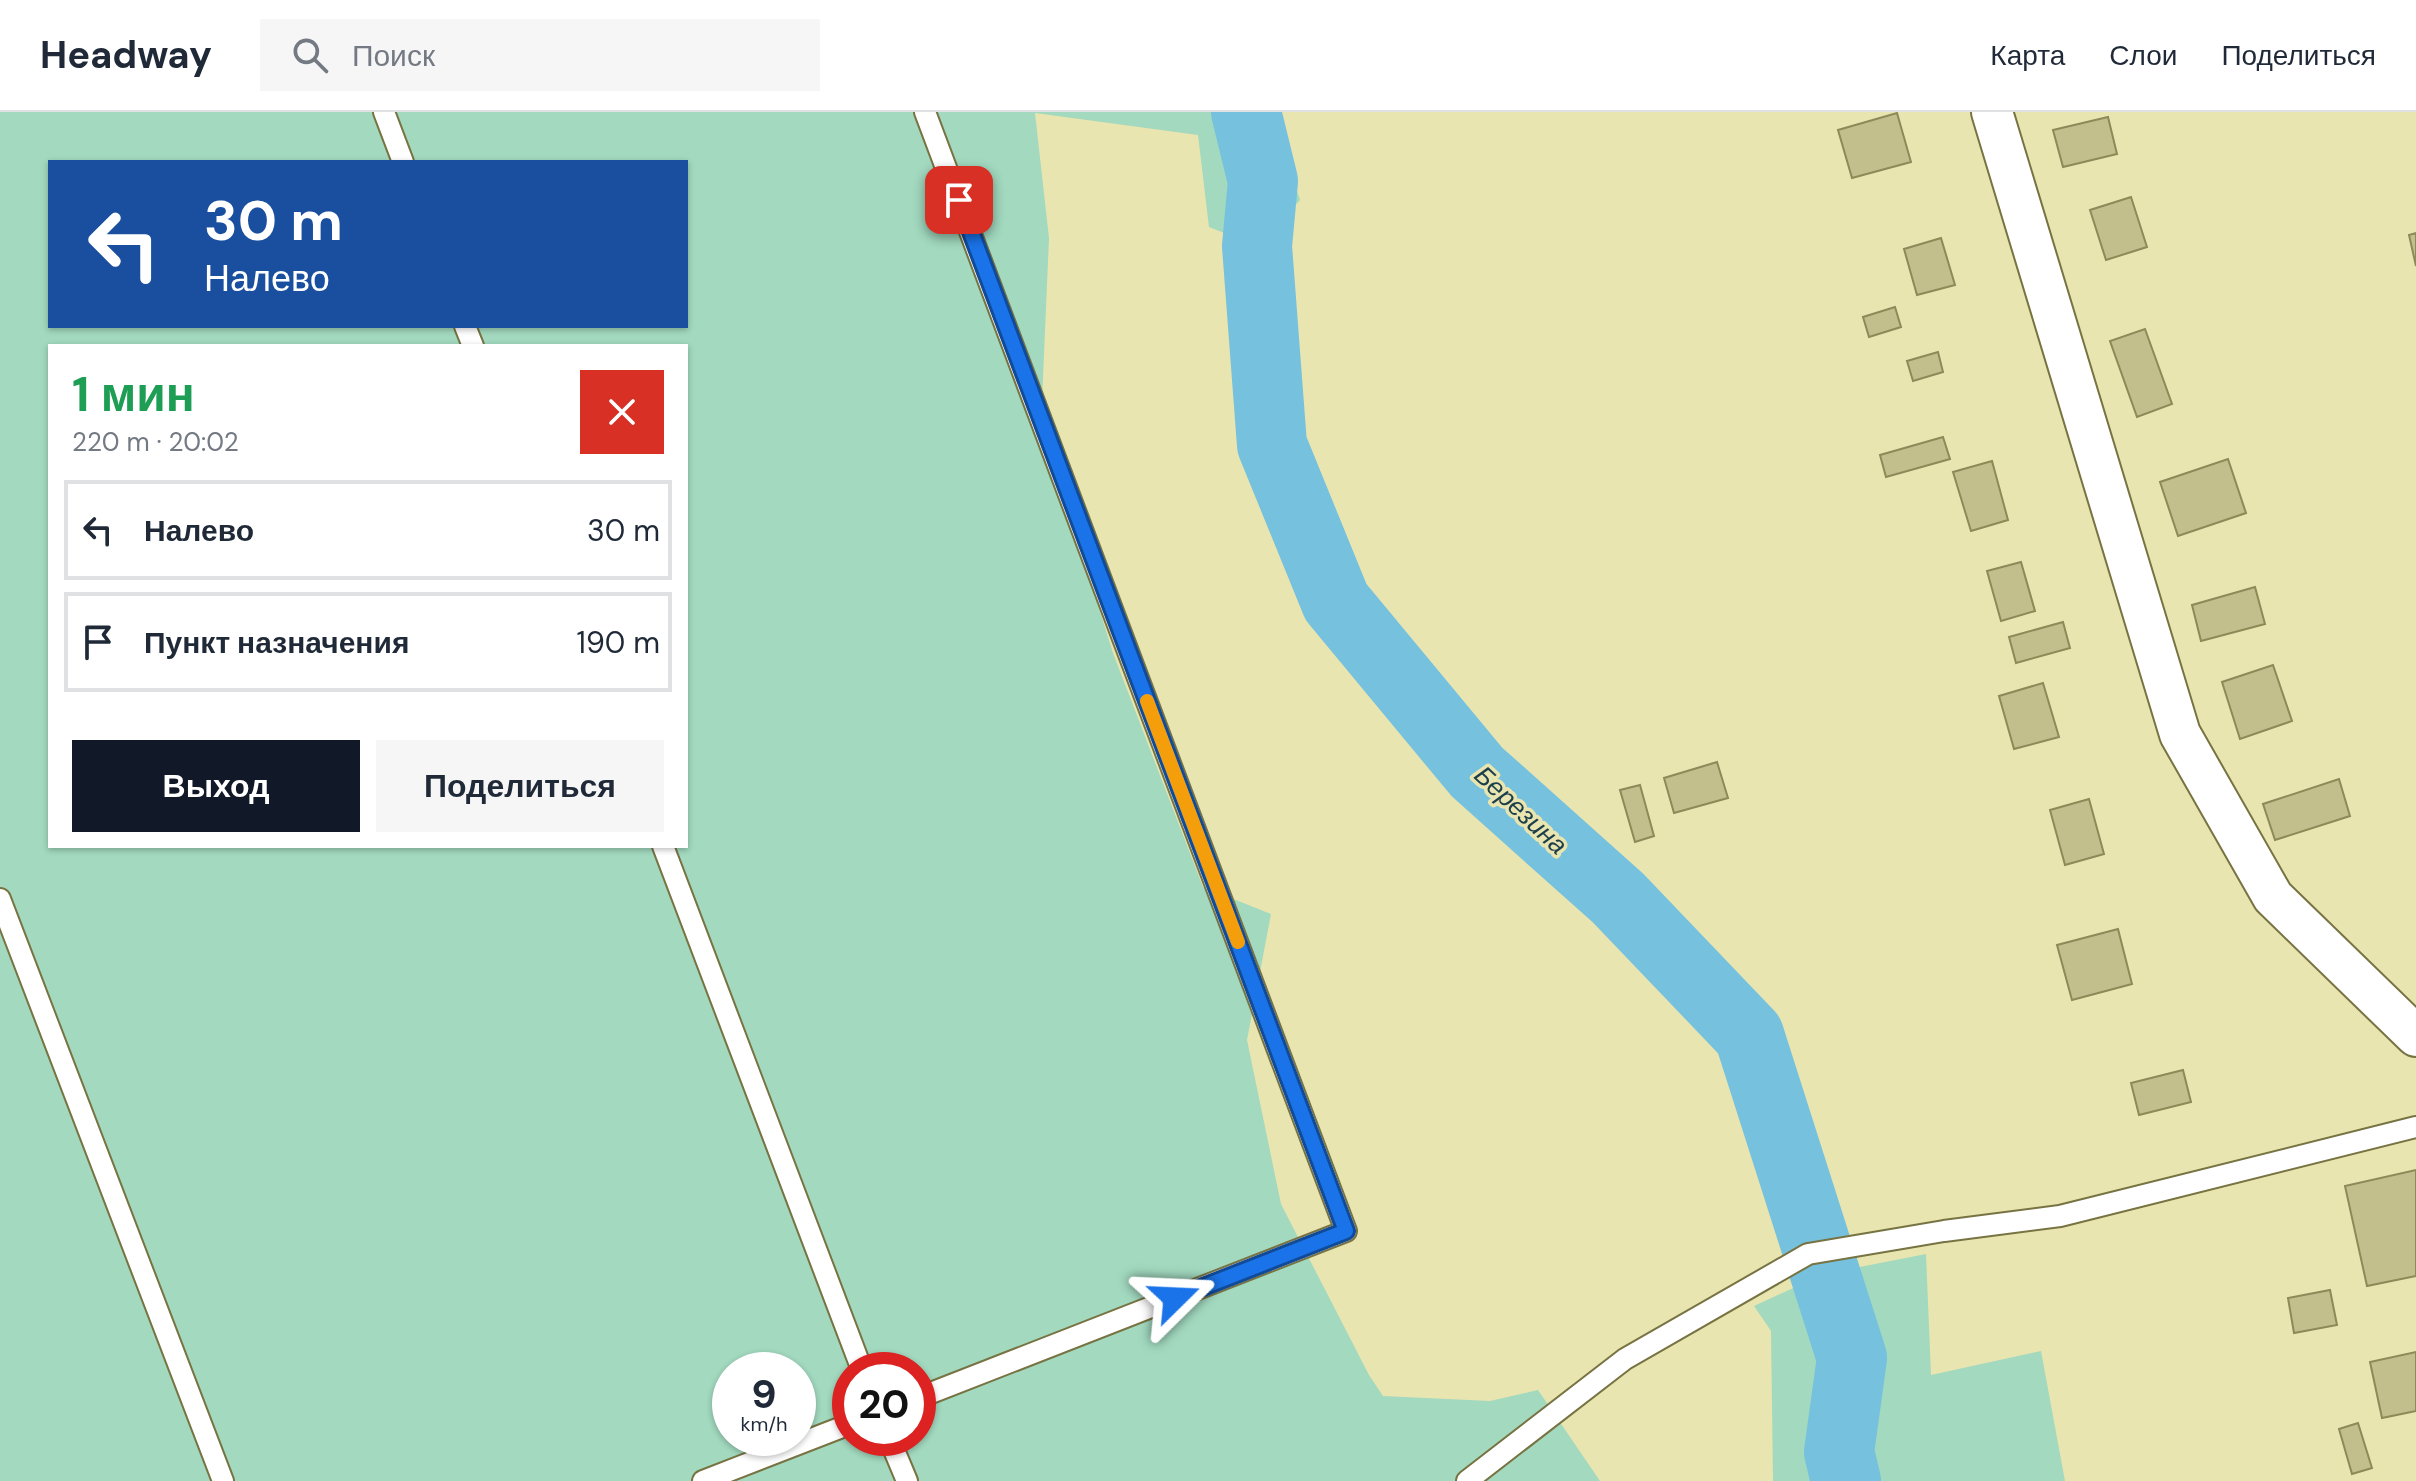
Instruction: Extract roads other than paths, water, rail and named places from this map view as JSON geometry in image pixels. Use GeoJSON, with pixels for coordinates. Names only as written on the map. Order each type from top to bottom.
{"type":"FeatureCollection","features":[{"type":"Feature","properties":{"kind":"street"},"geometry":{"type":"LineString","coordinates":[[1992,112],[2180,734],[2273,897],[2416,1036]]}},
{"type":"Feature","properties":{"kind":"lane"},"geometry":{"type":"LineString","coordinates":[[384,112],[402,160]]}},
{"type":"Feature","properties":{"kind":"lane"},"geometry":{"type":"LineString","coordinates":[[925,112],[1346,1231],[936,1391]]}},
{"type":"Feature","properties":{"kind":"lane"},"geometry":{"type":"LineString","coordinates":[[664,848],[855,1352]]}},
{"type":"Feature","properties":{"kind":"lane"},"geometry":{"type":"LineString","coordinates":[[0,899],[223,1481]]}},
{"type":"Feature","properties":{"kind":"lane"},"geometry":{"type":"LineString","coordinates":[[1467,1481],[1625,1359],[1808,1254],[1944,1231],[2060,1216],[2416,1127]]}},
{"type":"Feature","properties":{"kind":"lane"},"geometry":{"type":"LineString","coordinates":[[703,1481],[832,1431]]}},
{"type":"Feature","properties":{"kind":"lane"},"geometry":{"type":"LineString","coordinates":[[897,1456],[907,1481]]}},
{"type":"Feature","properties":{"kind":"waterway","name":"Березина"},"geometry":{"type":"LineString","coordinates":[[1246,112],[1263,181],[1257,246],[1272,445],[1336,602],[1477,772],[1618,898],[1749,1035],[1852,1358],[1839,1452],[1846,1481]]}}]}
